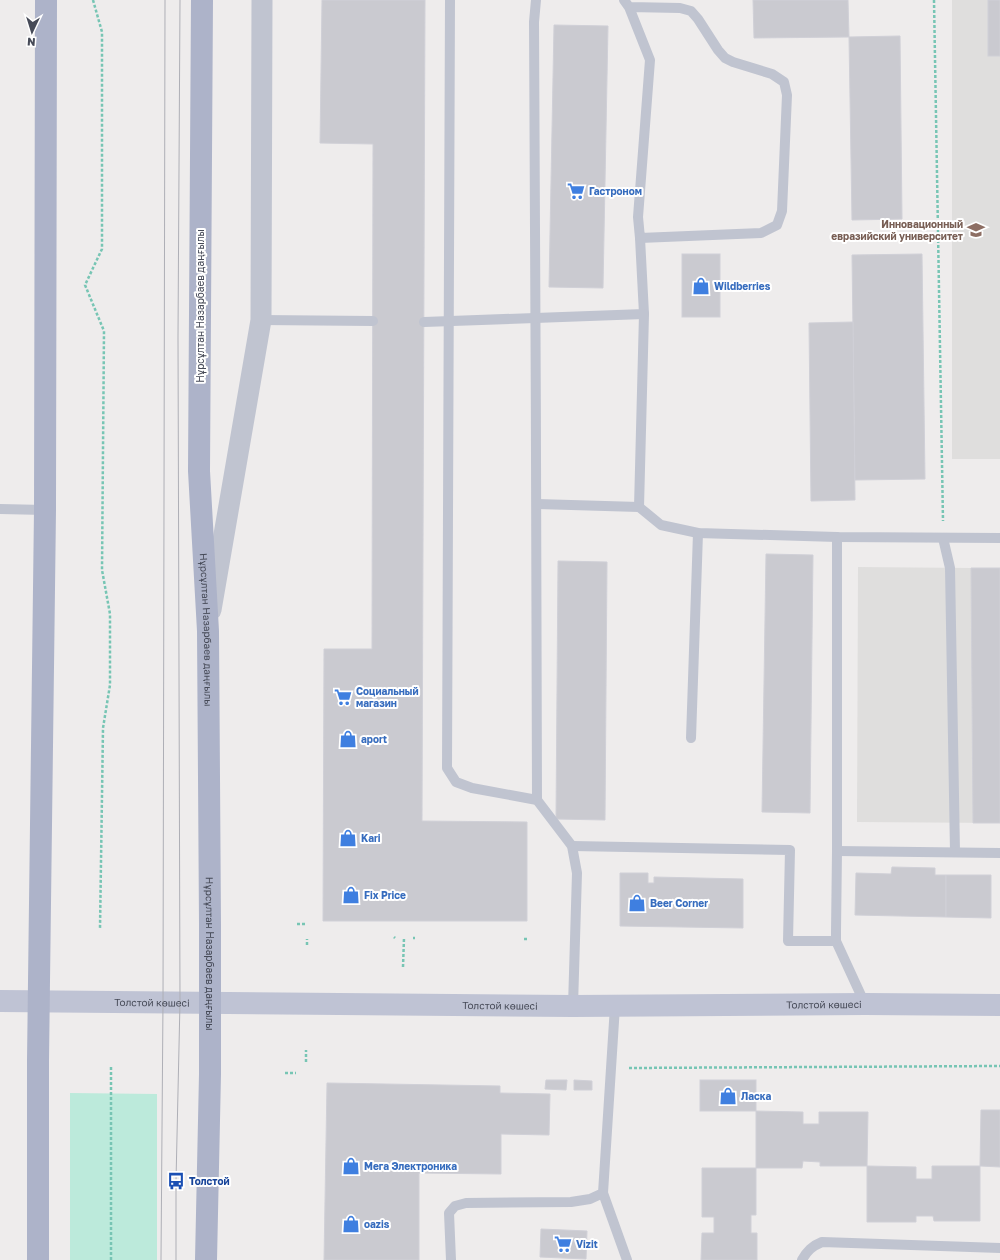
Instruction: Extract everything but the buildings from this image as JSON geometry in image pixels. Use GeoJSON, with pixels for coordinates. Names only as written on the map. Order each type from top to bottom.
{"type":"FeatureCollection","features":[{"type":"Feature","properties":{"kind":"main road"},"geometry":{"type":"LineString","coordinates":[[38,1260],[39,1001],[45,510],[46,0]]}},
{"type":"Feature","properties":{"kind":"main road","name":"Нұрсұлтан Назарбаев даңғылы"},"geometry":{"type":"LineString","coordinates":[[202,0],[199,472],[208,631],[210,1002],[206,1260]]}},
{"type":"Feature","properties":{"kind":"main road","name":"Толстой көшесі"},"geometry":{"type":"LineString","coordinates":[[0,1001],[573,1006],[865,1004],[1000,1005]]}},
{"type":"Feature","properties":{"kind":"street"},"geometry":{"type":"LineString","coordinates":[[208,631],[261,320],[262,0]]}},
{"type":"Feature","properties":{"kind":"lane"},"geometry":{"type":"LineString","coordinates":[[450,0],[447,768],[456,782],[472,788],[537,800]]}},
{"type":"Feature","properties":{"kind":"lane"},"geometry":{"type":"LineString","coordinates":[[536,0],[534,22],[537,800],[572,846],[577,873],[573,1006]]}},
{"type":"Feature","properties":{"kind":"lane"},"geometry":{"type":"LineString","coordinates":[[639,507],[644,314],[638,217],[650,60],[627,3],[680,8],[691,11],[725,58],[733,62],[772,74],[784,82],[788,96],[782,211],[777,225],[761,233],[640,238]]}},
{"type":"Feature","properties":{"kind":"lane"},"geometry":{"type":"LineString","coordinates":[[424,322],[644,314]]}},
{"type":"Feature","properties":{"kind":"lane"},"geometry":{"type":"LineString","coordinates":[[261,320],[373,321]]}},
{"type":"Feature","properties":{"kind":"lane"},"geometry":{"type":"LineString","coordinates":[[537,504],[639,507],[661,525],[698,533],[837,537],[1000,538]]}},
{"type":"Feature","properties":{"kind":"lane"},"geometry":{"type":"LineString","coordinates":[[0,509],[45,510]]}},
{"type":"Feature","properties":{"kind":"lane"},"geometry":{"type":"LineString","coordinates":[[691,738],[698,533]]}},
{"type":"Feature","properties":{"kind":"lane"},"geometry":{"type":"LineString","coordinates":[[837,537],[836,941],[865,1004]]}},
{"type":"Feature","properties":{"kind":"lane"},"geometry":{"type":"LineString","coordinates":[[943,538],[950,568],[955,852]]}},
{"type":"Feature","properties":{"kind":"lane"},"geometry":{"type":"LineString","coordinates":[[572,846],[790,850],[788,941],[836,941]]}},
{"type":"Feature","properties":{"kind":"lane"},"geometry":{"type":"LineString","coordinates":[[837,851],[1000,853]]}},
{"type":"Feature","properties":{"kind":"lane"},"geometry":{"type":"LineString","coordinates":[[615,1006],[603,1193],[627,1260]]}},
{"type":"Feature","properties":{"kind":"lane"},"geometry":{"type":"LineString","coordinates":[[451,1260],[449,1214],[455,1206],[466,1203],[571,1202],[590,1199],[603,1193]]}},
{"type":"Feature","properties":{"kind":"lane"},"geometry":{"type":"LineString","coordinates":[[802,1260],[806,1252],[813,1246],[822,1242],[1000,1248]]}},
{"type":"Feature","properties":{"kind":"path"},"geometry":{"type":"LineString","coordinates":[[93,0],[102,32],[102,249],[85,285],[104,331],[102,570],[110,614],[110,685],[103,728],[100,928]]}},
{"type":"Feature","properties":{"kind":"path"},"geometry":{"type":"LineString","coordinates":[[934,0],[943,538]]}},
{"type":"Feature","properties":{"kind":"path"},"geometry":{"type":"LineString","coordinates":[[297,924],[305,924]]}},
{"type":"Feature","properties":{"kind":"path"},"geometry":{"type":"LineString","coordinates":[[403,967],[404,938]]}},
{"type":"Feature","properties":{"kind":"path"},"geometry":{"type":"LineString","coordinates":[[307,939],[307,945]]}},
{"type":"Feature","properties":{"kind":"path"},"geometry":{"type":"LineString","coordinates":[[306,1050],[306,1062]]}},
{"type":"Feature","properties":{"kind":"path"},"geometry":{"type":"LineString","coordinates":[[611,1068],[1000,1066]]}},
{"type":"Feature","properties":{"kind":"path"},"geometry":{"type":"LineString","coordinates":[[111,1067],[111,1260]]}},
{"type":"Feature","properties":{"kind":"path"},"geometry":{"type":"LineString","coordinates":[[284,1073],[296,1073]]}},
{"type":"Feature","properties":{"kind":"shaded area","name":"Инновационный евразийский университет"},"geometry":{"type":"Polygon","coordinates":[[[952,0],[1000,0],[1000,459],[952,459],[952,0]]]}},
{"type":"Feature","properties":{"kind":"shaded area"},"geometry":{"type":"Polygon","coordinates":[[[858,567],[971,568],[1000,823],[857,822],[858,567]]]}},
{"type":"Feature","properties":{"kind":"green space"},"geometry":{"type":"Polygon","coordinates":[[[70,1093],[157,1094],[157,1260],[70,1260],[70,1093]]]}},
{"type":"Feature","properties":{"kind":"tram line"},"geometry":{"type":"LineString","coordinates":[[161,1260],[165,0]]}},
{"type":"Feature","properties":{"kind":"tram line"},"geometry":{"type":"LineString","coordinates":[[176,1260],[176,1181],[180,1002],[178,337],[180,0]]}},
{"type":"Feature","properties":{"kind":"place","name":"Гастроном"},"geometry":{"type":"Point","coordinates":[576,191]}},
{"type":"Feature","properties":{"kind":"place","name":"Инновационный евразийский университет"},"geometry":{"type":"Point","coordinates":[976,230]}},
{"type":"Feature","properties":{"kind":"place","name":"Wildberries"},"geometry":{"type":"Point","coordinates":[701,286]}},
{"type":"Feature","properties":{"kind":"place","name":"Социальный магазин"},"geometry":{"type":"Point","coordinates":[343,697]}},
{"type":"Feature","properties":{"kind":"place","name":"aport"},"geometry":{"type":"Point","coordinates":[348,739]}},
{"type":"Feature","properties":{"kind":"place","name":"Kari"},"geometry":{"type":"Point","coordinates":[348,838]}},
{"type":"Feature","properties":{"kind":"place","name":"Fix Price"},"geometry":{"type":"Point","coordinates":[351,895]}},
{"type":"Feature","properties":{"kind":"place","name":"Beer Corner"},"geometry":{"type":"Point","coordinates":[637,903]}},
{"type":"Feature","properties":{"kind":"place","name":"Ласка"},"geometry":{"type":"Point","coordinates":[728,1096]}},
{"type":"Feature","properties":{"kind":"place","name":"Мега Электроника"},"geometry":{"type":"Point","coordinates":[351,1166]}},
{"type":"Feature","properties":{"kind":"place","name":"Толстой"},"geometry":{"type":"Point","coordinates":[176,1181]}},
{"type":"Feature","properties":{"kind":"place","name":"oazis"},"geometry":{"type":"Point","coordinates":[351,1224]}},
{"type":"Feature","properties":{"kind":"place","name":"Vizit"},"geometry":{"type":"Point","coordinates":[563,1244]}}]}
